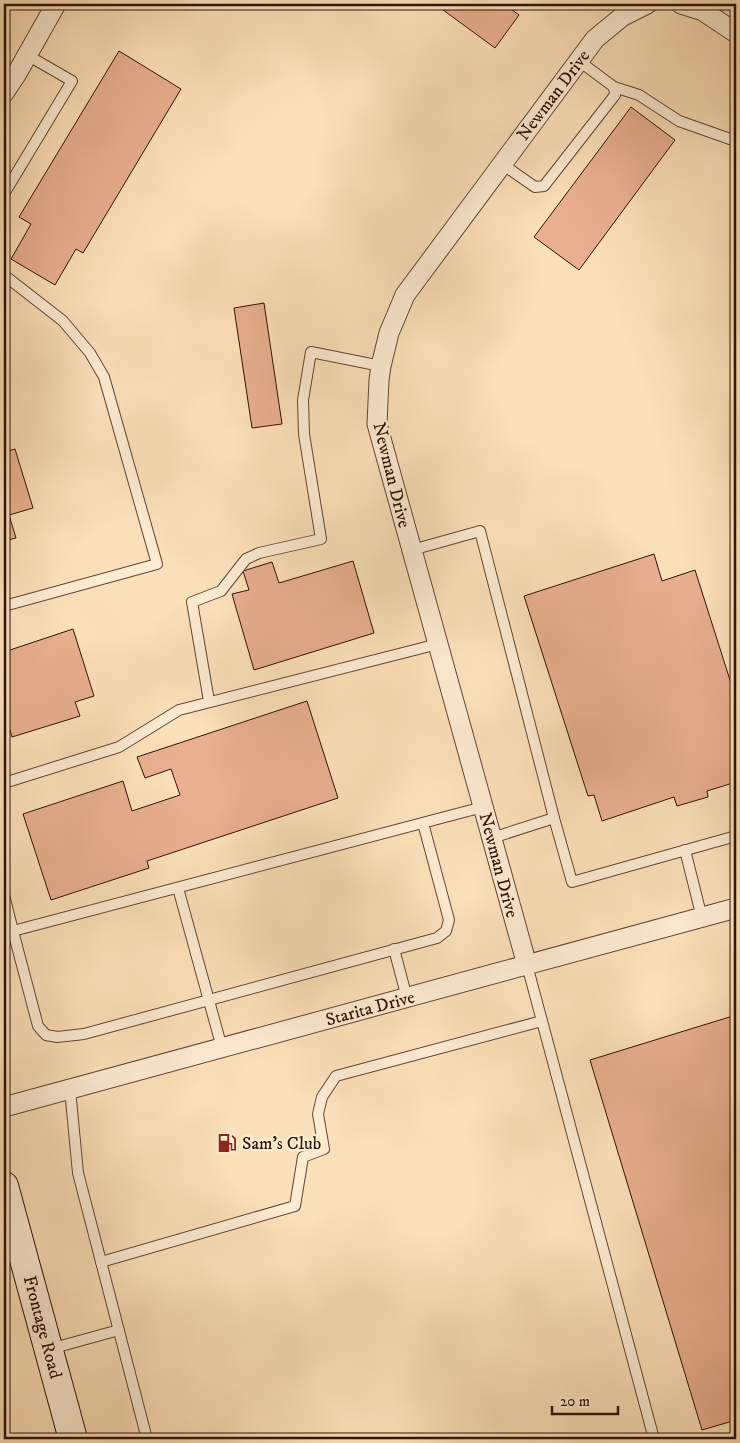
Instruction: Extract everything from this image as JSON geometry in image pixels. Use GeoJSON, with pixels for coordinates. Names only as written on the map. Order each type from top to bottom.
{"type":"FeatureCollection","features":[{"type":"Feature","properties":{"kind":"main road","name":"Frontage Road"},"geometry":{"type":"LineString","coordinates":[[4,1186],[73,1439]]}},
{"type":"Feature","properties":{"kind":"street"},"geometry":{"type":"LineString","coordinates":[[4,93],[10,72],[27,55],[56,4]]}},
{"type":"Feature","properties":{"kind":"street","name":"Newman Drive"},"geometry":{"type":"LineString","coordinates":[[527,965],[377,424],[379,380],[388,333],[405,295],[595,39],[623,16],[647,4]]}},
{"type":"Feature","properties":{"kind":"street"},"geometry":{"type":"LineString","coordinates":[[681,4],[703,10],[736,33]]}},
{"type":"Feature","properties":{"kind":"street","name":"Starita Drive"},"geometry":{"type":"LineString","coordinates":[[4,1107],[736,908]]}},
{"type":"Feature","properties":{"kind":"lane"},"geometry":{"type":"LineString","coordinates":[[4,194],[72,81],[27,55]]}},
{"type":"Feature","properties":{"kind":"lane"},"geometry":{"type":"LineString","coordinates":[[578,60],[614,87],[639,95],[679,121],[730,139],[736,138]]}},
{"type":"Feature","properties":{"kind":"lane"},"geometry":{"type":"LineString","coordinates":[[502,164],[536,187],[544,186],[615,95],[614,87]]}},
{"type":"Feature","properties":{"kind":"lane"},"geometry":{"type":"LineString","coordinates":[[4,276],[63,321],[90,352],[104,377],[157,564],[4,606]]}},
{"type":"Feature","properties":{"kind":"lane"},"geometry":{"type":"LineString","coordinates":[[209,701],[192,602],[221,591],[246,559],[259,553],[321,539],[304,434],[303,400],[312,352],[382,366]]}},
{"type":"Feature","properties":{"kind":"lane"},"geometry":{"type":"LineString","coordinates":[[412,550],[480,531],[572,882],[736,836]]}},
{"type":"Feature","properties":{"kind":"lane"},"geometry":{"type":"LineString","coordinates":[[4,783],[119,747],[179,710],[438,644]]}},
{"type":"Feature","properties":{"kind":"lane"},"geometry":{"type":"LineString","coordinates":[[14,931],[484,807]]}},
{"type":"Feature","properties":{"kind":"lane"},"geometry":{"type":"LineString","coordinates":[[492,838],[554,818]]}},
{"type":"Feature","properties":{"kind":"lane"},"geometry":{"type":"LineString","coordinates":[[4,895],[38,1026],[46,1035],[57,1037],[84,1034],[437,938],[446,931],[450,920],[423,823]]}},
{"type":"Feature","properties":{"kind":"lane"},"geometry":{"type":"LineString","coordinates":[[685,850],[702,918]]}},
{"type":"Feature","properties":{"kind":"lane"},"geometry":{"type":"LineString","coordinates":[[178,888],[222,1048]]}},
{"type":"Feature","properties":{"kind":"lane"},"geometry":{"type":"LineString","coordinates":[[394,949],[407,998]]}},
{"type":"Feature","properties":{"kind":"lane"},"geometry":{"type":"LineString","coordinates":[[527,965],[654,1439]]}},
{"type":"Feature","properties":{"kind":"lane"},"geometry":{"type":"LineString","coordinates":[[101,1262],[295,1206],[303,1157],[324,1149],[318,1114],[322,1096],[336,1076],[542,1021]]}},
{"type":"Feature","properties":{"kind":"lane"},"geometry":{"type":"LineString","coordinates":[[70,1089],[78,1173],[148,1439]]}},
{"type":"Feature","properties":{"kind":"lane"},"geometry":{"type":"LineString","coordinates":[[49,1349],[119,1330]]}},
{"type":"Feature","properties":{"kind":"building"},"geometry":{"type":"Polygon","coordinates":[[[435,4],[504,4],[519,15],[495,48],[435,4]]]}},
{"type":"Feature","properties":{"kind":"building"},"geometry":{"type":"Polygon","coordinates":[[[119,51],[181,89],[83,253],[76,249],[55,285],[11,259],[31,224],[19,217],[119,51]]]}},
{"type":"Feature","properties":{"kind":"building"},"geometry":{"type":"Polygon","coordinates":[[[631,107],[675,140],[579,270],[534,237],[631,107]]]}},
{"type":"Feature","properties":{"kind":"building"},"geometry":{"type":"Polygon","coordinates":[[[264,303],[282,424],[252,428],[234,308],[264,303]]]}},
{"type":"Feature","properties":{"kind":"building"},"geometry":{"type":"Polygon","coordinates":[[[15,449],[33,508],[9,515],[16,538],[4,541],[4,452],[15,449]]]}},
{"type":"Feature","properties":{"kind":"building"},"geometry":{"type":"Polygon","coordinates":[[[654,554],[662,581],[695,570],[736,699],[736,782],[707,791],[708,797],[677,806],[674,797],[602,821],[594,795],[588,796],[524,596],[654,554]]]}},
{"type":"Feature","properties":{"kind":"building"},"geometry":{"type":"Polygon","coordinates":[[[353,561],[374,633],[254,670],[232,594],[249,590],[243,571],[272,562],[279,583],[353,561]]]}},
{"type":"Feature","properties":{"kind":"building"},"geometry":{"type":"Polygon","coordinates":[[[73,629],[94,696],[75,702],[80,716],[12,737],[4,711],[4,652],[73,629]]]}},
{"type":"Feature","properties":{"kind":"building"},"geometry":{"type":"Polygon","coordinates":[[[307,701],[338,798],[147,861],[149,868],[51,900],[23,814],[123,781],[132,811],[180,795],[171,769],[145,778],[137,757],[307,701]]]}},
{"type":"Feature","properties":{"kind":"building"},"geometry":{"type":"Polygon","coordinates":[[[736,1015],[736,1420],[702,1430],[590,1060],[736,1015]]]}},
{"type":"Feature","properties":{"kind":"place","name":"Sam's Club"},"geometry":{"type":"Point","coordinates":[227,1143]}}]}
